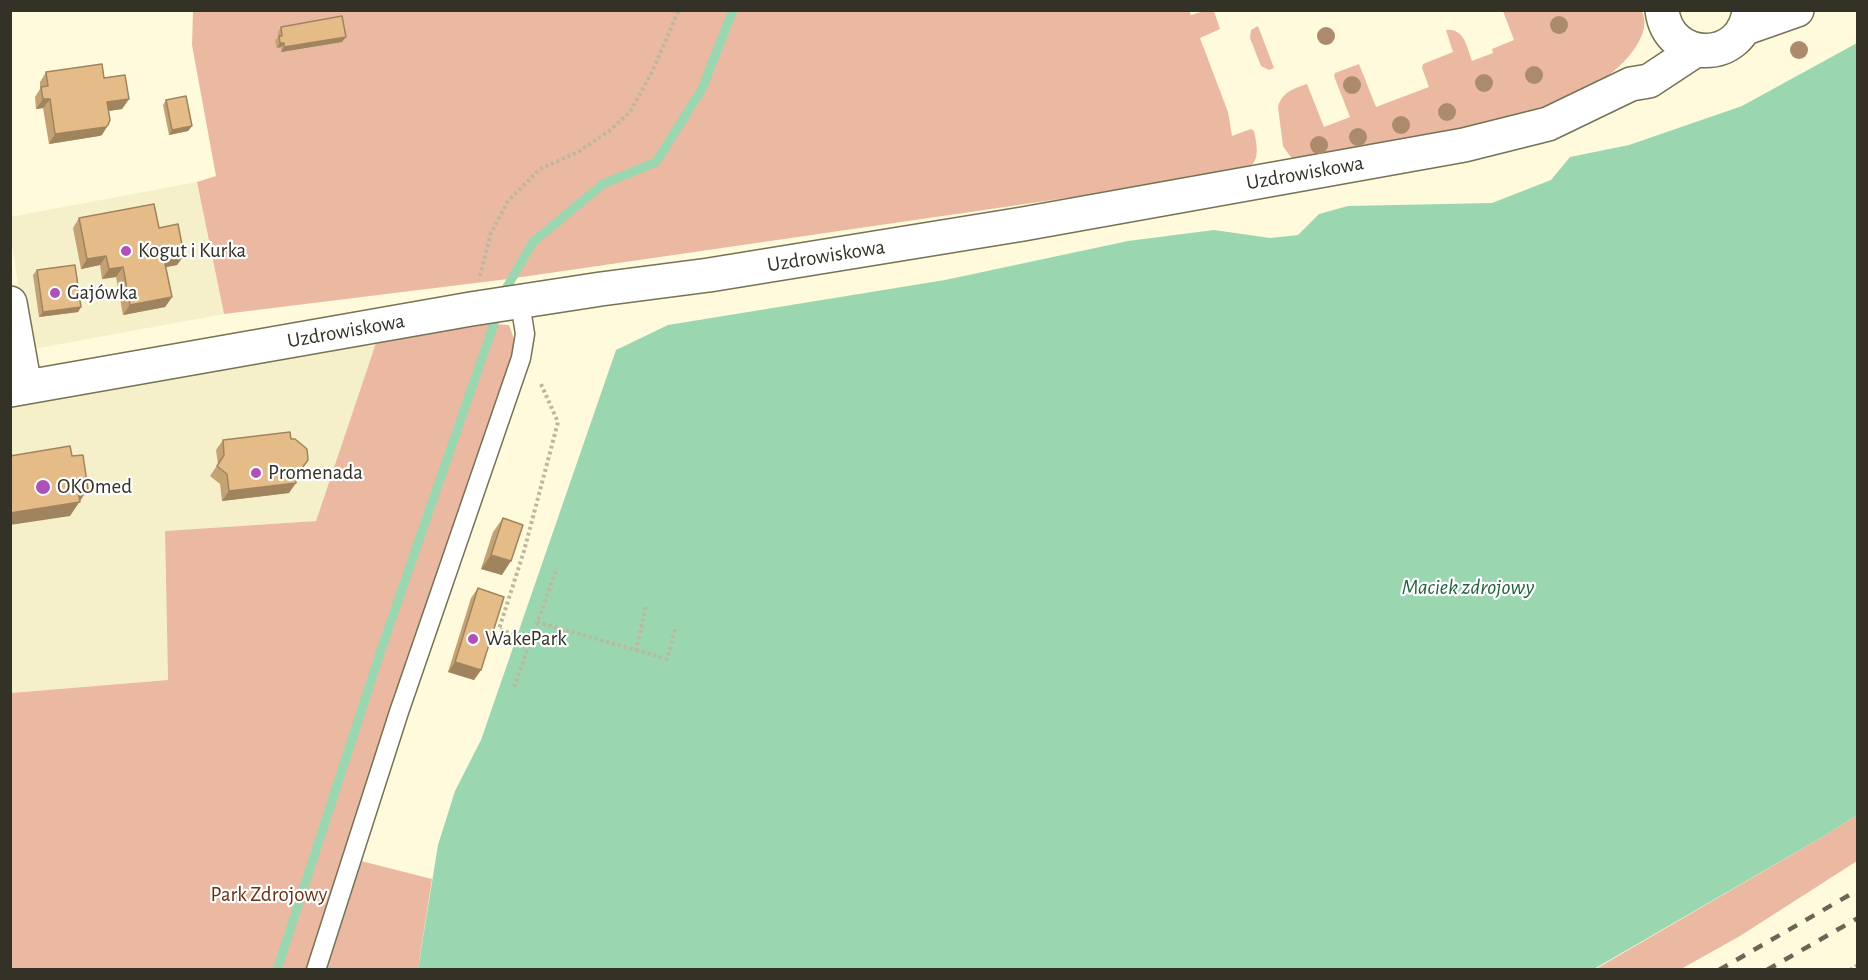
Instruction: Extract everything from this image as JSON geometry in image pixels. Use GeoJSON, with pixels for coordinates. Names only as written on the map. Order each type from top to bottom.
{"type":"FeatureCollection","features":[{"type":"Feature","properties":{"kind":"street"},"geometry":{"type":"LineString","coordinates":[[1631,84],[1664,19],[1680,43],[1696,50],[1712,51],[1733,41],[1746,20],[1797,10]]}},
{"type":"Feature","properties":{"kind":"street","name":"Uzdrowiskowa"},"geometry":{"type":"LineString","coordinates":[[18,388],[471,309],[709,275],[1011,226],[1464,145],[1548,124],[1631,84],[1649,81],[1696,50]]}},
{"type":"Feature","properties":{"kind":"street"},"geometry":{"type":"LineString","coordinates":[[10,303],[18,388]]}},
{"type":"Feature","properties":{"kind":"lane"},"geometry":{"type":"LineString","coordinates":[[316,969],[399,712],[521,358],[525,334],[520,302]]}},
{"type":"Feature","properties":{"kind":"path"},"geometry":{"type":"LineString","coordinates":[[471,309],[491,233],[508,201],[540,169],[578,152],[609,131],[630,112],[652,72],[679,10]]}},
{"type":"Feature","properties":{"kind":"path"},"geometry":{"type":"LineString","coordinates":[[523,345],[558,422],[524,551],[499,629],[531,640]]}},
{"type":"Feature","properties":{"kind":"path"},"geometry":{"type":"LineString","coordinates":[[514,687],[557,568]]}},
{"type":"Feature","properties":{"kind":"path"},"geometry":{"type":"LineString","coordinates":[[636,650],[646,606]]}},
{"type":"Feature","properties":{"kind":"path"},"geometry":{"type":"LineString","coordinates":[[537,622],[667,659],[676,626]]}},
{"type":"Feature","properties":{"kind":"path"},"geometry":{"type":"LineString","coordinates":[[1850,969],[1857,965]]}},
{"type":"Feature","properties":{"kind":"shaded area"},"geometry":{"type":"Polygon","coordinates":[[[197,182],[224,314],[28,350],[10,217],[197,182]]]}},
{"type":"Feature","properties":{"kind":"shaded area"},"geometry":{"type":"Polygon","coordinates":[[[380,331],[316,521],[165,531],[168,680],[11,693],[11,400],[380,331]]]}},
{"type":"Feature","properties":{"kind":"green space"},"geometry":{"type":"Polygon","coordinates":[[[1189,10],[1191,15],[1214,11],[1220,29],[1200,38],[1228,112],[1232,136],[1251,129],[1254,131],[1256,156],[1251,166],[1239,173],[508,279],[224,314],[197,182],[216,176],[192,45],[193,11],[1189,10]]]}},
{"type":"Feature","properties":{"kind":"green space"},"geometry":{"type":"Polygon","coordinates":[[[1503,11],[1642,11],[1644,24],[1637,45],[1619,67],[1595,85],[1535,111],[1470,127],[1293,159],[1283,146],[1278,107],[1282,98],[1289,92],[1307,84],[1324,127],[1350,117],[1334,76],[1335,73],[1359,64],[1376,107],[1429,87],[1422,68],[1423,64],[1453,52],[1446,30],[1452,30],[1461,35],[1472,61],[1493,53],[1492,49],[1514,40],[1503,11]]]}},
{"type":"Feature","properties":{"kind":"green space"},"geometry":{"type":"Polygon","coordinates":[[[1258,26],[1274,68],[1269,70],[1261,66],[1250,38],[1251,30],[1258,26]]]}},
{"type":"Feature","properties":{"kind":"green space","name":"Park Zdrojowy"},"geometry":{"type":"Polygon","coordinates":[[[455,322],[509,325],[521,358],[357,860],[432,879],[418,969],[11,970],[11,693],[168,680],[165,531],[316,521],[380,331],[455,322]]]}},
{"type":"Feature","properties":{"kind":"green space"},"geometry":{"type":"Polygon","coordinates":[[[1857,815],[1857,861],[1740,936],[1681,969],[1594,970],[1824,836],[1857,815]]]}},
{"type":"Feature","properties":{"kind":"water","name":"Maciek zdrojowy"},"geometry":{"type":"Polygon","coordinates":[[[1857,43],[1857,815],[1594,969],[418,969],[438,845],[455,791],[481,740],[616,350],[668,325],[945,280],[1128,241],[1214,230],[1270,238],[1298,235],[1319,214],[1348,206],[1492,203],[1551,180],[1570,157],[1629,145],[1742,106],[1857,43]]]}},
{"type":"Feature","properties":{"kind":"building"},"geometry":{"type":"Polygon","coordinates":[[[342,16],[346,37],[284,47],[284,43],[280,43],[281,27],[342,16]]]}},
{"type":"Feature","properties":{"kind":"building"},"geometry":{"type":"Polygon","coordinates":[[[102,64],[104,78],[125,75],[129,99],[107,102],[110,120],[106,127],[55,134],[50,99],[43,99],[41,87],[48,86],[46,72],[102,64]]]}},
{"type":"Feature","properties":{"kind":"building"},"geometry":{"type":"Polygon","coordinates":[[[186,96],[192,126],[172,130],[166,100],[186,96]]]}},
{"type":"Feature","properties":{"kind":"building","name":"Kogut i Kurka"},"geometry":{"type":"Polygon","coordinates":[[[154,204],[159,228],[178,224],[184,255],[164,259],[172,297],[130,305],[123,267],[109,269],[106,256],[87,259],[79,218],[154,204]]]}},
{"type":"Feature","properties":{"kind":"building","name":"Gajówka"},"geometry":{"type":"Polygon","coordinates":[[[75,265],[81,307],[43,312],[37,270],[75,265]]]}},
{"type":"Feature","properties":{"kind":"building","name":"Promenada"},"geometry":{"type":"Polygon","coordinates":[[[290,432],[291,439],[295,439],[307,449],[308,460],[299,472],[295,473],[296,483],[229,491],[227,474],[217,466],[224,455],[223,440],[290,432]]]}},
{"type":"Feature","properties":{"kind":"building","name":"OKOmed"},"geometry":{"type":"Polygon","coordinates":[[[70,446],[72,456],[83,455],[88,489],[78,491],[80,502],[10,513],[10,456],[70,446]]]}},
{"type":"Feature","properties":{"kind":"building"},"geometry":{"type":"Polygon","coordinates":[[[503,518],[523,525],[511,561],[491,555],[503,518]]]}},
{"type":"Feature","properties":{"kind":"building","name":"WakePark"},"geometry":{"type":"Polygon","coordinates":[[[478,588],[504,597],[481,670],[455,662],[478,588]]]}},
{"type":"Feature","properties":{"kind":"waterway"},"geometry":{"type":"LineString","coordinates":[[503,296],[533,242],[603,184],[656,162],[702,89],[733,10]]}},
{"type":"Feature","properties":{"kind":"waterway"},"geometry":{"type":"LineString","coordinates":[[277,970],[382,647],[498,312]]}},
{"type":"Feature","properties":{"kind":"railway"},"geometry":{"type":"LineString","coordinates":[[1719,970],[1858,890]]}},
{"type":"Feature","properties":{"kind":"railway"},"geometry":{"type":"LineString","coordinates":[[1767,970],[1858,918]]}},
{"type":"Feature","properties":{"kind":"place","name":"Kogut i Kurka"},"geometry":{"type":"Point","coordinates":[126,251]}},
{"type":"Feature","properties":{"kind":"place","name":"Gajówka"},"geometry":{"type":"Point","coordinates":[55,293]}},
{"type":"Feature","properties":{"kind":"place","name":"Promenada"},"geometry":{"type":"Point","coordinates":[256,473]}},
{"type":"Feature","properties":{"kind":"place","name":"OKOmed"},"geometry":{"type":"Point","coordinates":[43,487]}},
{"type":"Feature","properties":{"kind":"place","name":"WakePark"},"geometry":{"type":"Point","coordinates":[473,639]}}]}
